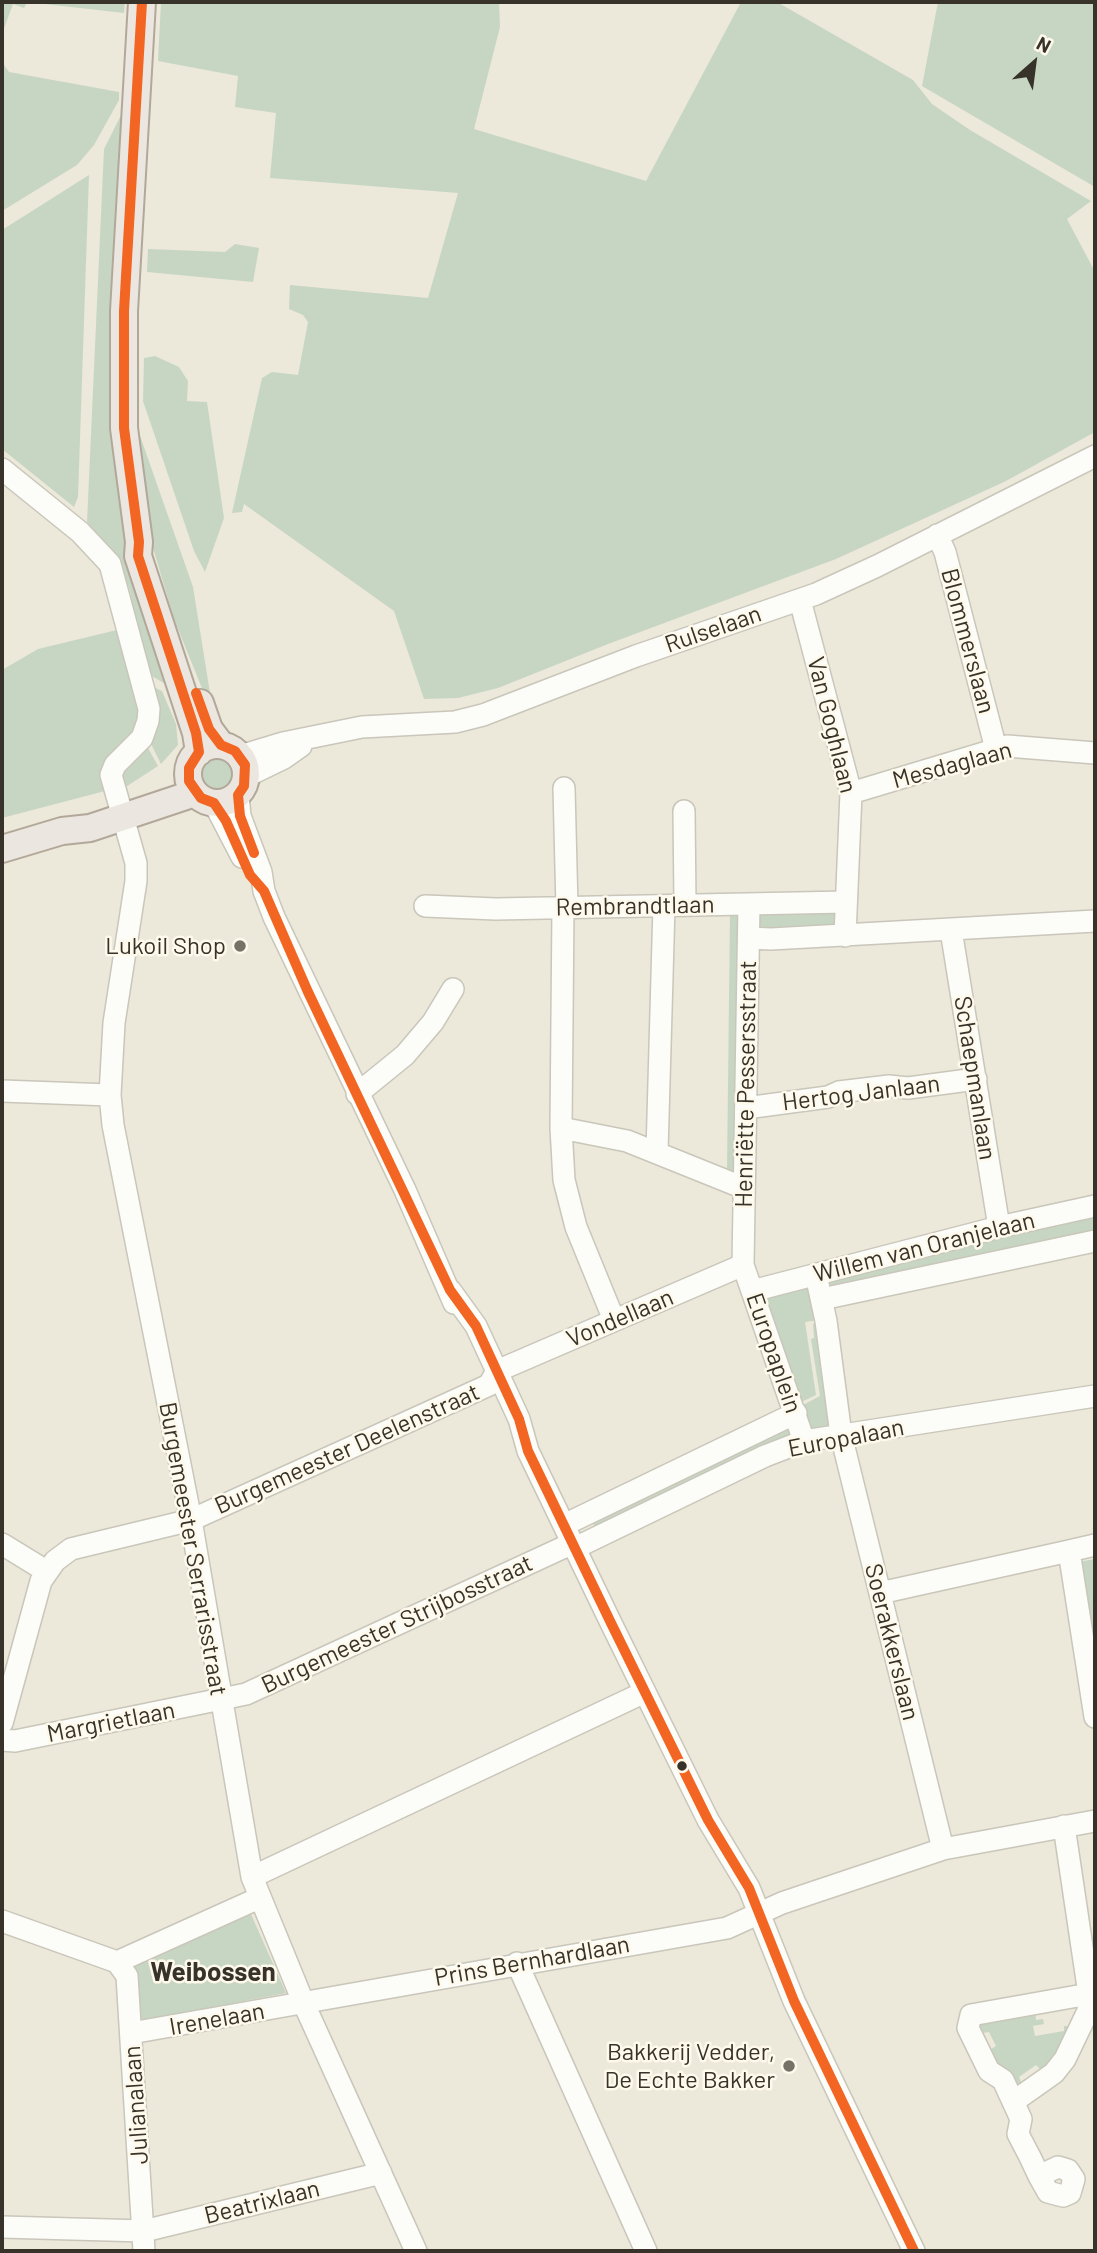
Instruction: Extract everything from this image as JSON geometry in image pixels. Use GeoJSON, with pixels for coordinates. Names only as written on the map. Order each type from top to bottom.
{"type":"FeatureCollection","features":[{"type":"Feature","properties":{"kind":"main road"},"geometry":{"type":"LineString","coordinates":[[2,849],[62,831],[90,828],[121,812],[218,774],[209,729],[159,593],[147,552],[139,542],[124,428],[124,311],[142,2]]}},
{"type":"Feature","properties":{"kind":"street","name":"Rulselaan"},"geometry":{"type":"LineString","coordinates":[[218,774],[284,758],[311,738],[362,727],[454,722],[483,715],[636,656],[800,600],[877,566],[1095,456]]}},
{"type":"Feature","properties":{"kind":"street","name":"Burgemeester Serrarisstraat"},"geometry":{"type":"LineString","coordinates":[[2,468],[80,532],[113,571],[149,709],[142,738],[115,765],[111,775],[136,863],[136,881],[114,1023],[110,1095],[191,1520],[252,1877],[304,2004],[416,2251]]}},
{"type":"Feature","properties":{"kind":"street","name":"Blommerslaan"},"geometry":{"type":"LineString","coordinates":[[937,535],[945,552],[996,749]]}},
{"type":"Feature","properties":{"kind":"street","name":"Van Goghlaan"},"geometry":{"type":"LineString","coordinates":[[800,600],[851,793],[845,936]]}},
{"type":"Feature","properties":{"kind":"street","name":"Mesdaglaan"},"geometry":{"type":"LineString","coordinates":[[851,793],[996,749],[1022,746],[1095,753]]}},
{"type":"Feature","properties":{"kind":"street"},"geometry":{"type":"LineString","coordinates":[[218,774],[250,875],[264,891],[450,1290],[464,1331],[493,1378],[508,1426],[528,1451],[571,1538],[708,1820],[717,1850],[753,1917],[773,1972],[794,2001],[914,2251]]}},
{"type":"Feature","properties":{"kind":"street"},"geometry":{"type":"LineString","coordinates":[[564,788],[561,1128],[564,1180],[576,1227],[614,1320]]}},
{"type":"Feature","properties":{"kind":"street"},"geometry":{"type":"LineString","coordinates":[[684,811],[685,905]]}},
{"type":"Feature","properties":{"kind":"street","name":"Rembrandtlaan"},"geometry":{"type":"LineString","coordinates":[[425,906],[565,908],[846,902]]}},
{"type":"Feature","properties":{"kind":"street","name":"Henriëtte Pessersstraat"},"geometry":{"type":"LineString","coordinates":[[743,1265],[749,904]]}},
{"type":"Feature","properties":{"kind":"street"},"geometry":{"type":"LineString","coordinates":[[657,1152],[663,906]]}},
{"type":"Feature","properties":{"kind":"street"},"geometry":{"type":"LineString","coordinates":[[749,938],[845,936],[1095,921]]}},
{"type":"Feature","properties":{"kind":"street","name":"Schaepmanlaan"},"geometry":{"type":"LineString","coordinates":[[951,930],[999,1227]]}},
{"type":"Feature","properties":{"kind":"street"},"geometry":{"type":"LineString","coordinates":[[357,1094],[405,1055],[433,1022],[453,989]]}},
{"type":"Feature","properties":{"kind":"street","name":"Hertog Janlaan"},"geometry":{"type":"LineString","coordinates":[[746,1108],[828,1097],[852,1090],[890,1086],[908,1088],[976,1079]]}},
{"type":"Feature","properties":{"kind":"street"},"geometry":{"type":"LineString","coordinates":[[2,1091],[110,1095]]}},
{"type":"Feature","properties":{"kind":"street"},"geometry":{"type":"LineString","coordinates":[[561,1128],[627,1141],[744,1188]]}},
{"type":"Feature","properties":{"kind":"street","name":"Willem van Oranjelaan"},"geometry":{"type":"LineString","coordinates":[[752,1291],[999,1227],[1095,1206]]}},
{"type":"Feature","properties":{"kind":"street","name":"Willem van Oranjelaan"},"geometry":{"type":"LineString","coordinates":[[822,1299],[1095,1241]]}},
{"type":"Feature","properties":{"kind":"street","name":"Vondellaan"},"geometry":{"type":"LineString","coordinates":[[493,1378],[614,1320],[743,1265]]}},
{"type":"Feature","properties":{"kind":"street","name":"Europaplein"},"geometry":{"type":"LineString","coordinates":[[743,1265],[804,1441]]}},
{"type":"Feature","properties":{"kind":"street","name":"Europaplein"},"geometry":{"type":"LineString","coordinates":[[816,1275],[822,1299],[841,1435]]}},
{"type":"Feature","properties":{"kind":"street","name":"Burgemeester Deelenstraat"},"geometry":{"type":"LineString","coordinates":[[46,1571],[71,1549],[191,1520],[493,1378]]}},
{"type":"Feature","properties":{"kind":"street","name":"Europalaan"},"geometry":{"type":"LineString","coordinates":[[571,1538],[804,1441],[1095,1396]]}},
{"type":"Feature","properties":{"kind":"street","name":"Europalaan"},"geometry":{"type":"LineString","coordinates":[[571,1538],[796,1413]]}},
{"type":"Feature","properties":{"kind":"street","name":"Soerakkerslaan"},"geometry":{"type":"LineString","coordinates":[[841,1435],[943,1849]]}},
{"type":"Feature","properties":{"kind":"street","name":"Burgemeester Strijbosstraat"},"geometry":{"type":"LineString","coordinates":[[220,1701],[246,1693],[571,1538]]}},
{"type":"Feature","properties":{"kind":"street"},"geometry":{"type":"LineString","coordinates":[[2,1544],[46,1571],[2,1723]]}},
{"type":"Feature","properties":{"kind":"street"},"geometry":{"type":"LineString","coordinates":[[880,1593],[1095,1545]]}},
{"type":"Feature","properties":{"kind":"street"},"geometry":{"type":"LineString","coordinates":[[1069,1551],[1095,1717]]}},
{"type":"Feature","properties":{"kind":"street"},"geometry":{"type":"LineString","coordinates":[[252,1877],[645,1692]]}},
{"type":"Feature","properties":{"kind":"street","name":"Margrietlaan"},"geometry":{"type":"LineString","coordinates":[[2,1740],[15,1741],[220,1701]]}},
{"type":"Feature","properties":{"kind":"street","name":"Prins Bernhardlaan"},"geometry":{"type":"LineString","coordinates":[[304,2004],[517,1963],[727,1927],[782,1903],[943,1849],[1095,1821]]}},
{"type":"Feature","properties":{"kind":"street"},"geometry":{"type":"LineString","coordinates":[[1013,2102],[1054,2073],[1065,2059],[1083,2026],[1089,1994],[1064,1826]]}},
{"type":"Feature","properties":{"kind":"street"},"geometry":{"type":"LineString","coordinates":[[2,1921],[117,1962],[259,1898]]}},
{"type":"Feature","properties":{"kind":"street","name":"Julianalaan"},"geometry":{"type":"LineString","coordinates":[[117,1962],[127,1976],[144,2241]]}},
{"type":"Feature","properties":{"kind":"street"},"geometry":{"type":"LineString","coordinates":[[517,1963],[646,2251]]}},
{"type":"Feature","properties":{"kind":"street"},"geometry":{"type":"LineString","coordinates":[[1039,2176],[1018,2134],[1021,2119],[1003,2080],[989,2071],[968,2028],[971,2015],[1089,1994]]}},
{"type":"Feature","properties":{"kind":"street","name":"Irenelaan"},"geometry":{"type":"LineString","coordinates":[[131,2033],[304,2004]]}},
{"type":"Feature","properties":{"kind":"street","name":"Beatrixlaan"},"geometry":{"type":"LineString","coordinates":[[2,2227],[144,2241],[381,2173]]}},
{"type":"Feature","properties":{"kind":"green space"},"geometry":{"type":"Polygon","coordinates":[[[2,2],[27,2],[24,8],[13,4],[2,34],[2,2]]]}},
{"type":"Feature","properties":{"kind":"green space"},"geometry":{"type":"Polygon","coordinates":[[[27,2],[125,2],[124,13],[27,2]]]}},
{"type":"Feature","properties":{"kind":"green space"},"geometry":{"type":"Polygon","coordinates":[[[161,2],[499,2],[500,27],[474,129],[646,181],[741,2],[777,2],[913,80],[932,104],[970,130],[1091,201],[1067,219],[1095,272],[1095,432],[1006,481],[836,559],[498,688],[458,698],[424,699],[394,611],[244,504],[242,512],[232,513],[262,378],[272,372],[298,375],[308,322],[303,315],[289,309],[290,285],[428,298],[458,193],[270,178],[276,113],[235,107],[238,76],[158,61],[161,2]]]}},
{"type":"Feature","properties":{"kind":"green space"},"geometry":{"type":"Polygon","coordinates":[[[938,2],[1095,2],[1095,187],[922,86],[938,2]]]}},
{"type":"Feature","properties":{"kind":"green space"},"geometry":{"type":"Polygon","coordinates":[[[2,62],[9,72],[119,92],[119,100],[94,145],[77,165],[2,211],[2,62]]]}},
{"type":"Feature","properties":{"kind":"green space"},"geometry":{"type":"Polygon","coordinates":[[[127,103],[112,357],[113,448],[141,590],[169,686],[145,672],[130,591],[119,558],[87,522],[104,149],[127,103]]]}},
{"type":"Feature","properties":{"kind":"green space"},"geometry":{"type":"Polygon","coordinates":[[[89,175],[78,497],[74,507],[2,449],[2,230],[89,175]]]}},
{"type":"Feature","properties":{"kind":"green space"},"geometry":{"type":"Polygon","coordinates":[[[235,244],[259,248],[253,282],[147,272],[148,249],[225,252],[235,244]]]}},
{"type":"Feature","properties":{"kind":"green space"},"geometry":{"type":"Polygon","coordinates":[[[155,356],[179,367],[188,381],[187,401],[207,402],[224,518],[205,572],[194,551],[143,401],[144,358],[155,356]]]}},
{"type":"Feature","properties":{"kind":"green space"},"geometry":{"type":"Polygon","coordinates":[[[138,430],[193,587],[214,718],[174,619],[151,541],[138,430]]]}},
{"type":"Feature","properties":{"kind":"green space"},"geometry":{"type":"Polygon","coordinates":[[[121,629],[142,720],[105,791],[2,818],[2,670],[38,649],[121,629]]]}},
{"type":"Feature","properties":{"kind":"green space"},"geometry":{"type":"Polygon","coordinates":[[[147,684],[162,691],[176,724],[178,745],[161,764],[148,738],[147,684]]]}},
{"type":"Feature","properties":{"kind":"green space"},"geometry":{"type":"Polygon","coordinates":[[[147,746],[158,766],[118,792],[120,771],[147,746]]]}},
{"type":"Feature","properties":{"kind":"green space"},"geometry":{"type":"Polygon","coordinates":[[[219,753],[234,759],[240,774],[234,789],[219,795],[204,789],[198,774],[204,759],[219,753]]]}},
{"type":"Feature","properties":{"kind":"green space"},"geometry":{"type":"Polygon","coordinates":[[[836,910],[837,925],[773,933],[758,928],[759,911],[836,910]]]}},
{"type":"Feature","properties":{"kind":"green space"},"geometry":{"type":"Polygon","coordinates":[[[730,914],[740,914],[735,1174],[727,1170],[730,914]]]}},
{"type":"Feature","properties":{"kind":"green space"},"geometry":{"type":"Polygon","coordinates":[[[1095,1212],[1095,1236],[829,1292],[824,1283],[1095,1212]]]}},
{"type":"Feature","properties":{"kind":"green space"},"geometry":{"type":"Polygon","coordinates":[[[803,1287],[811,1291],[819,1320],[805,1322],[816,1395],[799,1403],[765,1303],[771,1296],[803,1287]]]}},
{"type":"Feature","properties":{"kind":"green space"},"geometry":{"type":"Polygon","coordinates":[[[819,1323],[831,1427],[812,1430],[801,1406],[820,1396],[811,1339],[814,1338],[813,1324],[819,1323]]]}},
{"type":"Feature","properties":{"kind":"green space"},"geometry":{"type":"Polygon","coordinates":[[[786,1423],[794,1434],[596,1530],[590,1517],[786,1423]]]}},
{"type":"Feature","properties":{"kind":"green space"},"geometry":{"type":"Polygon","coordinates":[[[1095,1559],[1095,1683],[1078,1562],[1095,1559]]]}},
{"type":"Feature","properties":{"kind":"green space"},"geometry":{"type":"Polygon","coordinates":[[[250,1912],[286,1993],[140,2021],[133,1976],[135,1960],[250,1912]]]}},
{"type":"Feature","properties":{"kind":"green space"},"geometry":{"type":"Polygon","coordinates":[[[1035,2011],[1036,2020],[1043,2019],[1044,2024],[1033,2026],[1035,2036],[1064,2031],[1064,2026],[1079,2026],[1043,2072],[1036,2065],[1019,2077],[1023,2086],[1011,2087],[988,2051],[996,2046],[989,2032],[976,2034],[979,2018],[1035,2011]]]}},
{"type":"Feature","properties":{"kind":"transit line"},"geometry":{"type":"LineString","coordinates":[[142,2],[124,311],[124,428],[139,542],[138,556],[196,733],[199,752],[189,768],[189,781],[201,798],[214,803],[226,821],[250,875],[264,891],[308,992],[450,1290],[476,1326],[519,1419],[528,1451],[610,1621],[708,1820],[749,1888],[794,2001],[914,2251]]}},
{"type":"Feature","properties":{"kind":"transit line"},"geometry":{"type":"LineString","coordinates":[[196,693],[209,729],[221,745],[235,751],[245,765],[244,786],[238,795],[240,816],[254,853]]}},
{"type":"Feature","properties":{"kind":"place","name":"Lukoil Shop"},"geometry":{"type":"Point","coordinates":[240,946]}},
{"type":"Feature","properties":{"kind":"place","name":"Bakkerij Vedder, De Echte Bakker"},"geometry":{"type":"Point","coordinates":[789,2066]}},
{"type":"Feature","properties":{"kind":"district","name":"Weibossen"},"geometry":{"type":"Point","coordinates":[213,1972]}}]}
